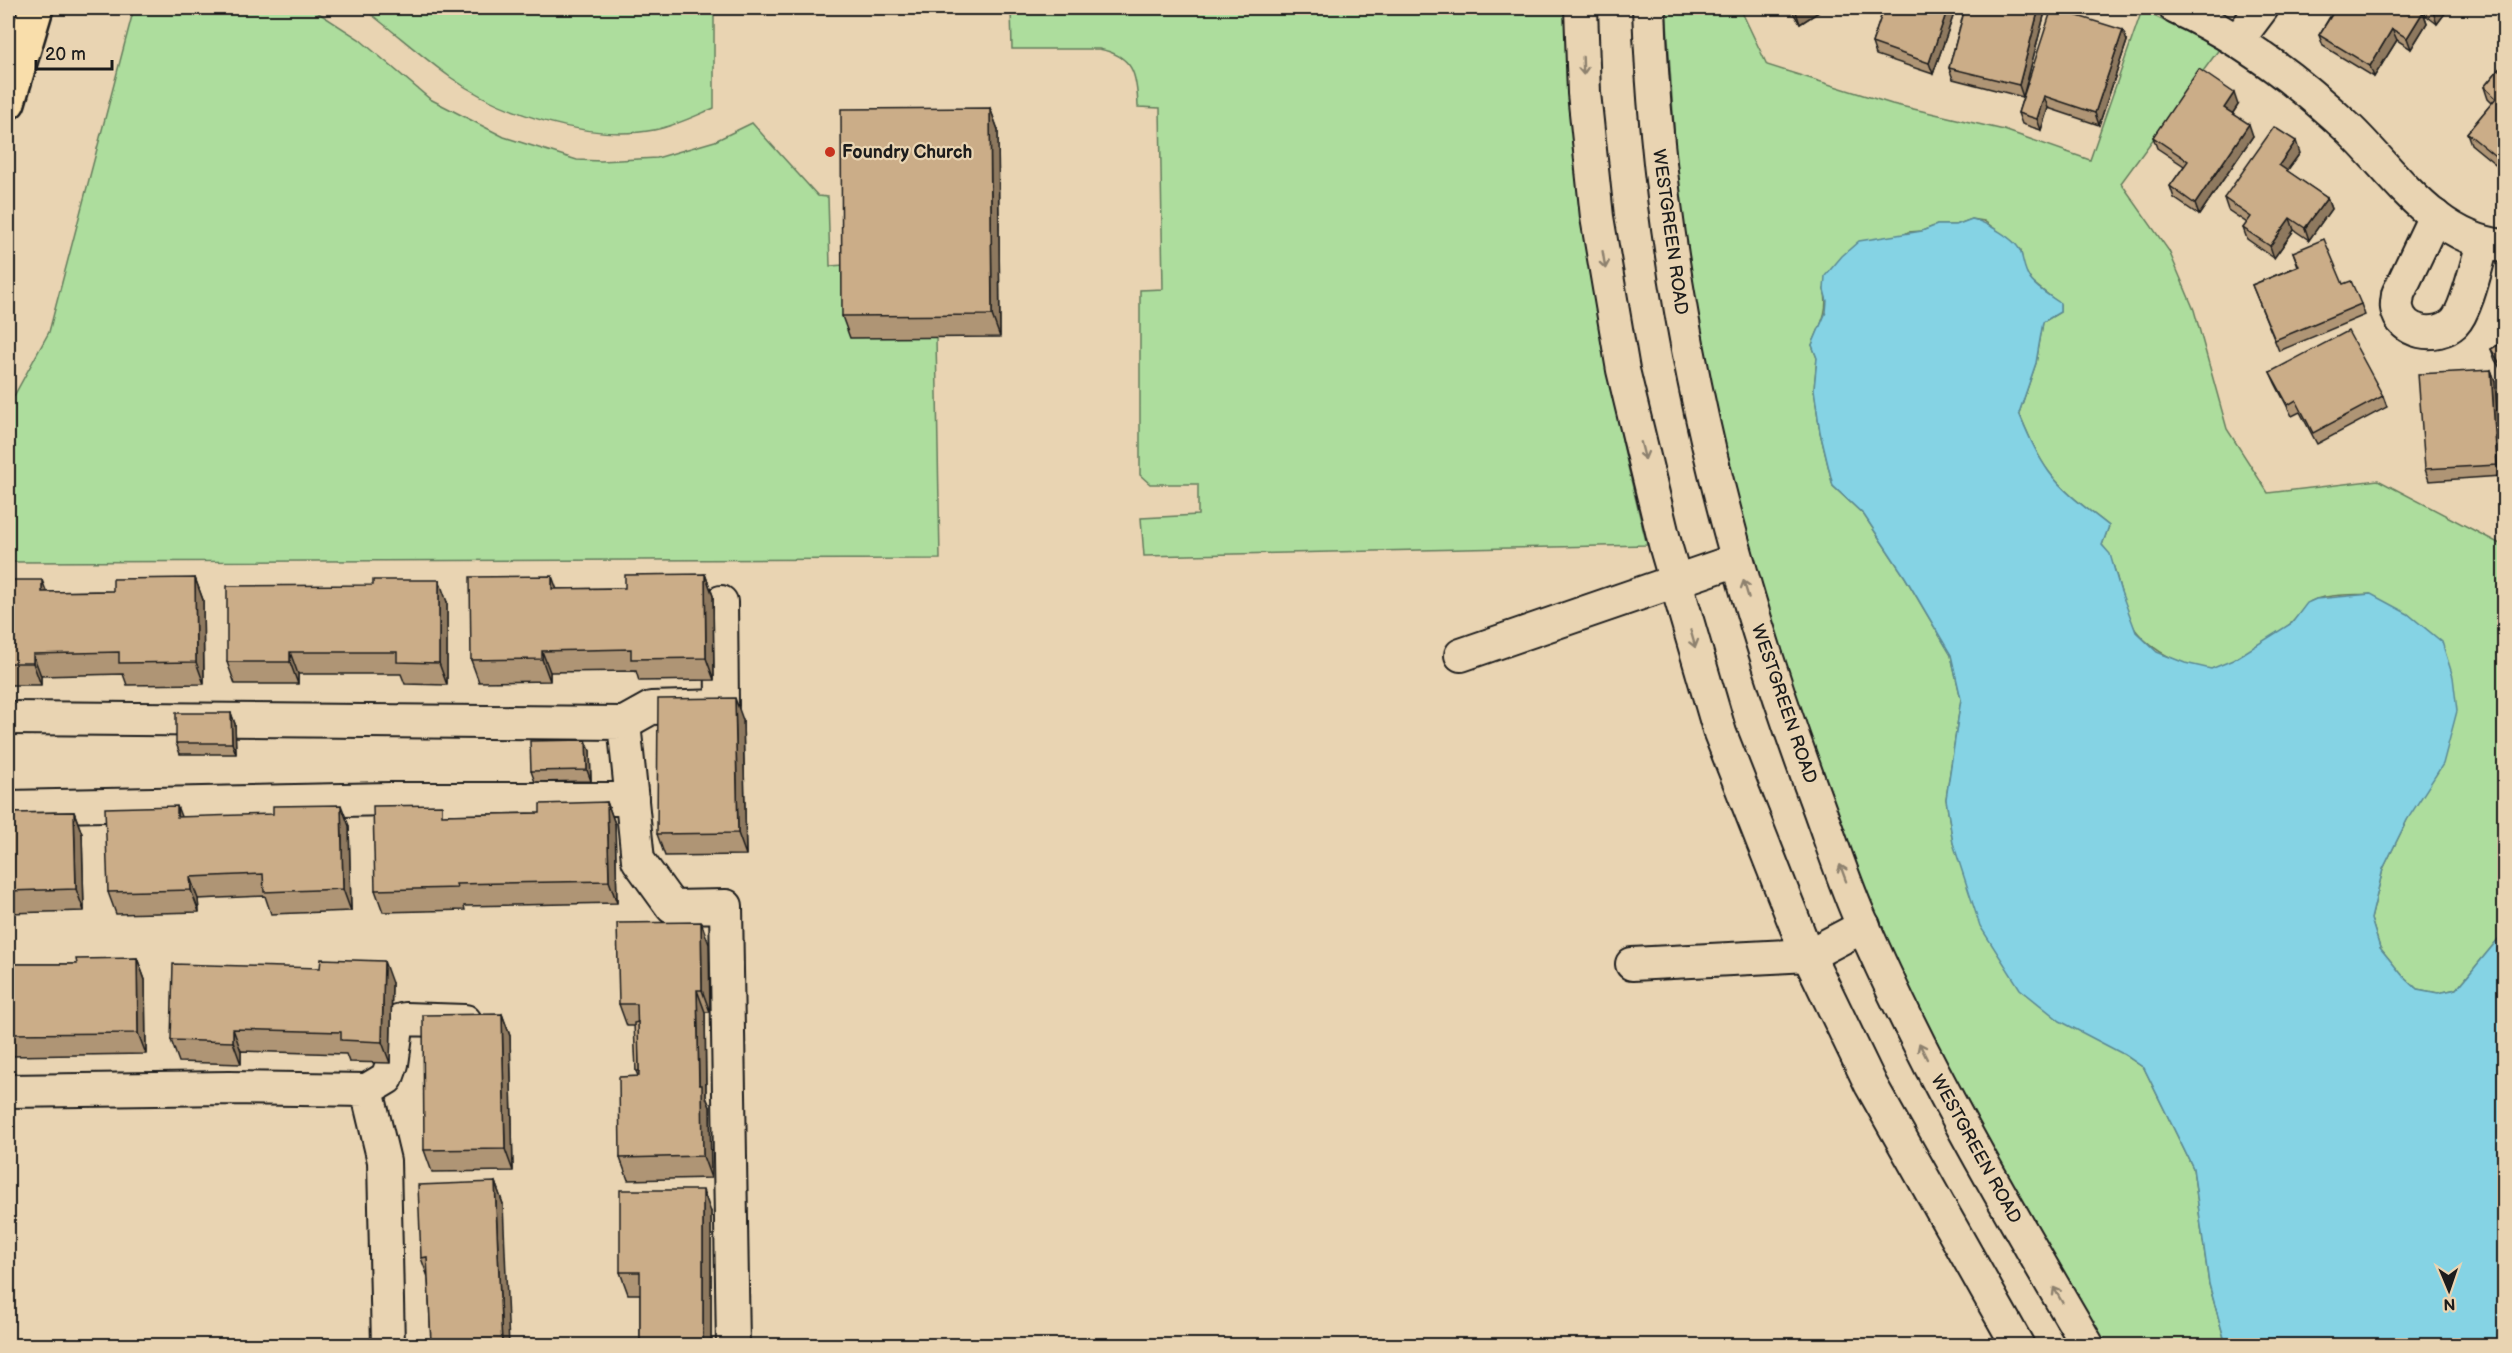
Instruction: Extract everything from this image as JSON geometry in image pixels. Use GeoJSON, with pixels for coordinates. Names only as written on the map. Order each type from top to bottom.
{"type":"FeatureCollection","features":[{"type":"Feature","properties":{"kind":"main road"},"geometry":{"type":"LineString","coordinates":[[8,102],[36,8]]}},
{"type":"Feature","properties":{"kind":"street"},"geometry":{"type":"LineString","coordinates":[[1581,8],[1584,93],[1597,218],[1623,370],[1676,580],[1720,733],[1809,955],[1871,1085],[2018,1346]]}},
{"type":"Feature","properties":{"kind":"street","name":"WESTGREEN ROAD"},"geometry":{"type":"LineString","coordinates":[[1648,8],[1651,88],[1664,209],[1689,356],[1727,527],[1783,711],[1864,926],[1941,1086],[1996,1188],[2088,1346]]}},
{"type":"Feature","properties":{"kind":"street"},"geometry":{"type":"LineString","coordinates":[[2176,8],[2238,40],[2295,82],[2349,129],[2404,189],[2470,234]]}},
{"type":"Feature","properties":{"kind":"street"},"geometry":{"type":"LineString","coordinates":[[2238,40],[2262,8]]}},
{"type":"Feature","properties":{"kind":"street"},"geometry":{"type":"LineString","coordinates":[[2470,234],[2462,312],[2454,323],[2442,331],[2428,333],[2417,331],[2401,318],[2397,307],[2398,294],[2470,234]]}},
{"type":"Feature","properties":{"kind":"street"},"geometry":{"type":"LineString","coordinates":[[1461,655],[1737,560]]}},
{"type":"Feature","properties":{"kind":"street"},"geometry":{"type":"LineString","coordinates":[[8,718],[624,723],[651,708],[722,706],[721,602]]}},
{"type":"Feature","properties":{"kind":"street"},"geometry":{"type":"LineString","coordinates":[[624,723],[638,860],[672,907],[726,906],[733,1346]]}},
{"type":"Feature","properties":{"kind":"street"},"geometry":{"type":"LineString","coordinates":[[8,807],[390,798],[632,799]]}},
{"type":"Feature","properties":{"kind":"street"},"geometry":{"type":"LineString","coordinates":[[1632,964],[1809,955],[1864,926]]}},
{"type":"Feature","properties":{"kind":"street"},"geometry":{"type":"LineString","coordinates":[[8,1091],[229,1088],[367,1090],[387,1078],[392,1064],[398,1021],[405,1019],[489,1022]]}},
{"type":"Feature","properties":{"kind":"street"},"geometry":{"type":"LineString","coordinates":[[367,1090],[384,1161],[388,1346]]}},
{"type":"Feature","properties":{"kind":"street"},"geometry":{"type":"LineString","coordinates":[[698,1195],[730,1194]]}},
{"type":"Feature","properties":{"kind":"green space"},"geometry":{"type":"Polygon","coordinates":[[[134,8],[311,8],[359,39],[430,99],[504,137],[577,160],[657,158],[715,141],[752,123],[818,196],[828,197],[830,266],[845,265],[936,337],[940,559],[8,562],[8,407],[49,332],[134,8]]]}},
{"type":"Feature","properties":{"kind":"green space"},"geometry":{"type":"Polygon","coordinates":[[[363,8],[714,8],[714,108],[670,126],[629,133],[602,132],[548,122],[495,103],[471,90],[439,69],[363,8]]]}},
{"type":"Feature","properties":{"kind":"green space"},"geometry":{"type":"Polygon","coordinates":[[[1011,8],[1565,8],[1574,144],[1592,278],[1616,412],[1647,545],[1144,556],[1141,518],[1198,515],[1198,484],[1150,484],[1140,475],[1140,290],[1163,289],[1160,108],[1138,107],[1136,85],[1131,69],[1126,62],[1111,52],[1099,49],[1012,49],[1011,8]]]}},
{"type":"Feature","properties":{"kind":"green space"},"geometry":{"type":"Polygon","coordinates":[[[1666,8],[1740,8],[1767,65],[1892,104],[2004,130],[2090,160],[2142,10],[2220,48],[2121,183],[2169,251],[2194,310],[2227,429],[2268,493],[2378,480],[2504,546],[2504,932],[2457,989],[2438,993],[2417,989],[2402,975],[2380,948],[2371,919],[2383,869],[2407,820],[2370,594],[2316,599],[2283,629],[2251,650],[2218,667],[2201,668],[2171,658],[2152,646],[2132,624],[2113,565],[2102,545],[2109,526],[2055,480],[2036,451],[2019,413],[2036,363],[2043,322],[2060,312],[2060,304],[2032,282],[2023,267],[2021,251],[2013,242],[1984,221],[1972,219],[1956,225],[1937,225],[1922,231],[1908,232],[1824,289],[1825,311],[1812,345],[1817,358],[1814,389],[1820,432],[1833,486],[1864,515],[1905,577],[1951,655],[1961,699],[1946,799],[1953,843],[2125,1055],[2144,1068],[2193,1168],[2209,1284],[2226,1345],[2105,1345],[1968,1106],[1912,1001],[1826,802],[1738,521],[1702,343],[1678,188],[1666,8]]]}},
{"type":"Feature","properties":{"kind":"water"},"geometry":{"type":"Polygon","coordinates":[[[1972,219],[1992,227],[2013,242],[2021,253],[2025,269],[2033,283],[2060,303],[2060,312],[2043,322],[2036,363],[2019,413],[2036,451],[2055,480],[2109,526],[2102,545],[2110,554],[2136,632],[2157,652],[2185,663],[2211,669],[2233,660],[2292,623],[2307,603],[2316,599],[2371,594],[2408,614],[2442,642],[2453,677],[2457,711],[2443,764],[2407,820],[2383,869],[2371,919],[2380,948],[2402,975],[2417,989],[2438,993],[2457,989],[2504,932],[2504,1345],[2226,1345],[2209,1284],[2193,1168],[2144,1068],[2125,1055],[2060,1021],[2020,989],[1980,926],[1953,843],[1946,799],[1961,699],[1951,655],[1905,577],[1864,515],[1833,486],[1820,432],[1814,389],[1817,358],[1812,345],[1826,312],[1825,276],[1859,241],[1922,231],[1937,225],[1956,225],[1972,219]]]}},
{"type":"Feature","properties":{"kind":"building"},"geometry":{"type":"Polygon","coordinates":[[[1884,8],[1948,8],[1929,63],[1872,43],[1884,8]]]}},
{"type":"Feature","properties":{"kind":"building"},"geometry":{"type":"Polygon","coordinates":[[[1965,8],[2039,8],[2019,85],[1949,68],[1965,8]]]}},
{"type":"Feature","properties":{"kind":"building"},"geometry":{"type":"Polygon","coordinates":[[[2052,8],[2123,30],[2095,113],[2044,96],[2037,119],[2018,113],[2052,8]]]}},
{"type":"Feature","properties":{"kind":"building"},"geometry":{"type":"Polygon","coordinates":[[[2336,8],[2416,8],[2423,12],[2407,38],[2392,29],[2370,66],[2319,35],[2336,8]]]}},
{"type":"Feature","properties":{"kind":"building"},"geometry":{"type":"Polygon","coordinates":[[[2504,63],[2505,164],[2467,133],[2496,98],[2484,87],[2504,63]]]}},
{"type":"Feature","properties":{"kind":"building"},"geometry":{"type":"Polygon","coordinates":[[[2199,69],[2234,93],[2224,108],[2249,124],[2195,204],[2170,186],[2188,161],[2153,137],[2199,69]]]}},
{"type":"Feature","properties":{"kind":"building"},"geometry":{"type":"Polygon","coordinates":[[[990,108],[992,315],[842,316],[841,109],[990,108]]]}},
{"type":"Feature","properties":{"kind":"building"},"geometry":{"type":"Polygon","coordinates":[[[2274,127],[2296,141],[2279,165],[2327,198],[2305,228],[2290,218],[2270,246],[2243,228],[2251,217],[2224,198],[2274,127]]]}},
{"type":"Feature","properties":{"kind":"building"},"geometry":{"type":"Polygon","coordinates":[[[2324,239],[2343,284],[2351,281],[2361,304],[2275,340],[2252,285],[2299,266],[2293,252],[2324,239]]]}},
{"type":"Feature","properties":{"kind":"building"},"geometry":{"type":"Polygon","coordinates":[[[2348,331],[2383,396],[2313,433],[2296,400],[2288,405],[2270,372],[2348,331]]]}},
{"type":"Feature","properties":{"kind":"building"},"geometry":{"type":"Polygon","coordinates":[[[2505,341],[2505,372],[2491,349],[2505,341]]]}},
{"type":"Feature","properties":{"kind":"building"},"geometry":{"type":"Polygon","coordinates":[[[2491,370],[2497,465],[2425,469],[2418,374],[2491,370]]]}},
{"type":"Feature","properties":{"kind":"building"},"geometry":{"type":"Polygon","coordinates":[[[705,574],[706,658],[631,659],[631,649],[542,651],[542,659],[471,660],[470,577],[552,576],[552,589],[625,588],[625,575],[705,574]]]}},
{"type":"Feature","properties":{"kind":"building"},"geometry":{"type":"Polygon","coordinates":[[[195,578],[196,662],[119,663],[119,652],[33,654],[33,663],[8,663],[8,580],[42,580],[42,592],[113,591],[113,579],[195,578]]]}},
{"type":"Feature","properties":{"kind":"building"},"geometry":{"type":"Polygon","coordinates":[[[373,580],[439,580],[439,663],[397,662],[397,652],[290,652],[290,662],[227,662],[227,586],[373,585],[373,580]]]}},
{"type":"Feature","properties":{"kind":"building"},"geometry":{"type":"Polygon","coordinates":[[[735,698],[738,833],[657,834],[658,699],[735,698]]]}},
{"type":"Feature","properties":{"kind":"building"},"geometry":{"type":"Polygon","coordinates":[[[176,713],[231,713],[232,743],[176,743],[176,713]]]}},
{"type":"Feature","properties":{"kind":"building"},"geometry":{"type":"Polygon","coordinates":[[[586,740],[587,770],[531,771],[530,741],[586,740]]]}},
{"type":"Feature","properties":{"kind":"building"},"geometry":{"type":"Polygon","coordinates":[[[607,802],[609,881],[456,884],[457,888],[375,890],[373,806],[442,805],[442,815],[540,813],[540,804],[607,802]]]}},
{"type":"Feature","properties":{"kind":"building"},"geometry":{"type":"Polygon","coordinates":[[[341,805],[343,889],[264,892],[263,874],[190,877],[191,890],[108,892],[105,808],[177,806],[177,817],[273,814],[273,806],[341,805]]]}},
{"type":"Feature","properties":{"kind":"building"},"geometry":{"type":"Polygon","coordinates":[[[74,812],[76,889],[8,891],[8,813],[74,812]]]}},
{"type":"Feature","properties":{"kind":"building"},"geometry":{"type":"Polygon","coordinates":[[[701,922],[702,990],[697,990],[703,1156],[620,1158],[619,1077],[639,1076],[637,1004],[619,1004],[617,923],[701,922]]]}},
{"type":"Feature","properties":{"kind":"building"},"geometry":{"type":"Polygon","coordinates":[[[137,958],[138,1033],[8,1034],[8,964],[77,964],[76,959],[137,958]]]}},
{"type":"Feature","properties":{"kind":"building"},"geometry":{"type":"Polygon","coordinates":[[[321,959],[384,961],[382,1042],[341,1040],[341,1032],[233,1029],[233,1042],[171,1040],[173,964],[320,968],[321,959]]]}},
{"type":"Feature","properties":{"kind":"building"},"geometry":{"type":"Polygon","coordinates":[[[502,1014],[505,1149],[424,1150],[423,1015],[502,1014]]]}},
{"type":"Feature","properties":{"kind":"building"},"geometry":{"type":"Polygon","coordinates":[[[638,1022],[639,1071],[636,1071],[634,1023],[638,1022]]]}},
{"type":"Feature","properties":{"kind":"building"},"geometry":{"type":"Polygon","coordinates":[[[495,1182],[502,1346],[419,1346],[419,1343],[431,1342],[427,1257],[421,1258],[418,1185],[495,1182]]]}},
{"type":"Feature","properties":{"kind":"building"},"geometry":{"type":"Polygon","coordinates":[[[620,1190],[703,1190],[703,1346],[621,1346],[640,1344],[640,1272],[620,1272],[620,1190]]]}},
{"type":"Feature","properties":{"kind":"place","name":"Foundry Church"},"geometry":{"type":"Point","coordinates":[830,152]}}]}
